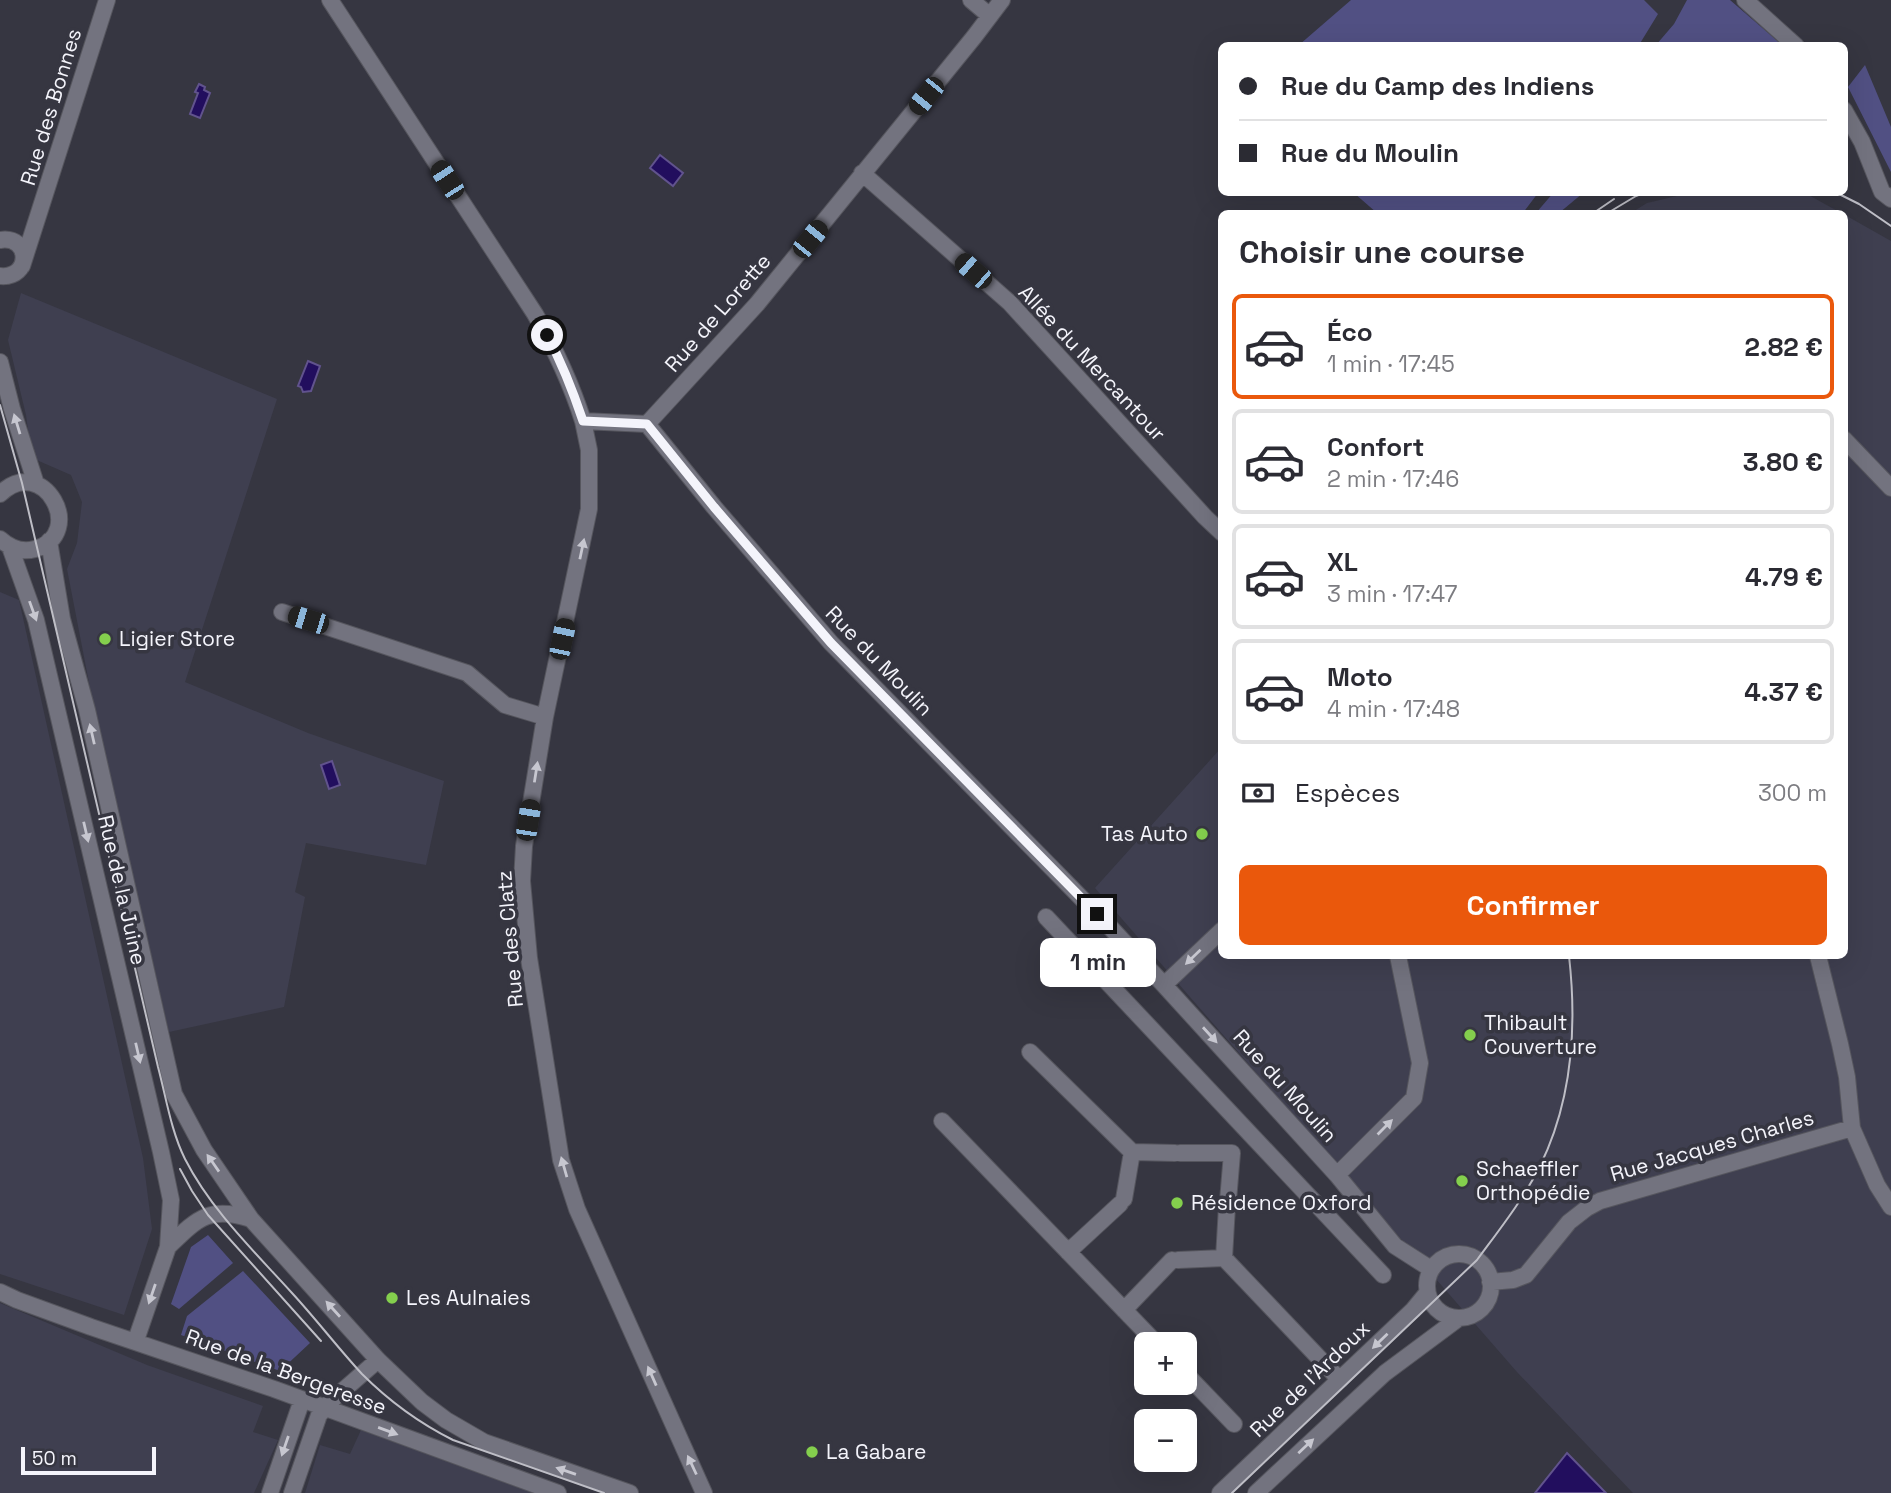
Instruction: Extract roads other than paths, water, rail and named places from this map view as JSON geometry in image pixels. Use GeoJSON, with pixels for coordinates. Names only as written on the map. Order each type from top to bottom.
{"type":"FeatureCollection","features":[{"type":"Feature","properties":{"kind":"street","name":"Rue des Bonnes"},"geometry":{"type":"LineString","coordinates":[[22,266],[107,0]]}},
{"type":"Feature","properties":{"kind":"street","name":"Rue des Clatz"},"geometry":{"type":"LineString","coordinates":[[330,0],[535,314],[558,356],[583,421],[589,450],[589,509],[545,717],[524,846],[522,881],[528,958],[561,1160],[578,1209],[704,1493]]}},
{"type":"Feature","properties":{"kind":"street"},"geometry":{"type":"LineString","coordinates":[[971,0],[990,16]]}},
{"type":"Feature","properties":{"kind":"street","name":"Rue de Lorette"},"geometry":{"type":"LineString","coordinates":[[647,424],[757,304],[1002,0]]}},
{"type":"Feature","properties":{"kind":"street"},"geometry":{"type":"LineString","coordinates":[[1745,0],[1792,42]]}},
{"type":"Feature","properties":{"kind":"street"},"geometry":{"type":"LineString","coordinates":[[1848,117],[1862,142],[1882,191],[1891,199]]}},
{"type":"Feature","properties":{"kind":"street","name":"Allée du Mercantour"},"geometry":{"type":"LineString","coordinates":[[862,173],[1010,303],[1218,530]]}},
{"type":"Feature","properties":{"kind":"street"},"geometry":{"type":"LineString","coordinates":[[0,240],[10,239],[18,244],[23,253],[22,266],[18,272],[12,276],[0,276]]}},
{"type":"Feature","properties":{"kind":"street","name":"Rue de la Juine"},"geometry":{"type":"LineString","coordinates":[[0,362],[36,484],[46,490],[59,509],[56,531],[43,546],[19,550],[5,543]]}},
{"type":"Feature","properties":{"kind":"street"},"geometry":{"type":"LineString","coordinates":[[583,421],[647,424]]}},
{"type":"Feature","properties":{"kind":"street","name":"Rue du Moulin"},"geometry":{"type":"LineString","coordinates":[[647,424],[831,643],[1097,914]]}},
{"type":"Feature","properties":{"kind":"street"},"geometry":{"type":"LineString","coordinates":[[1848,443],[1891,488]]}},
{"type":"Feature","properties":{"kind":"street"},"geometry":{"type":"LineString","coordinates":[[0,492],[22,483],[36,484]]}},
{"type":"Feature","properties":{"kind":"street","name":"Rue de la Juine"},"geometry":{"type":"LineString","coordinates":[[49,541],[62,619],[87,710],[174,1094],[204,1150],[251,1219],[378,1360]]}},
{"type":"Feature","properties":{"kind":"street","name":"Rue de la Juine"},"geometry":{"type":"LineString","coordinates":[[5,543],[36,620],[171,1200],[168,1247],[136,1340]]}},
{"type":"Feature","properties":{"kind":"street"},"geometry":{"type":"LineString","coordinates":[[282,612],[467,673],[505,705],[545,717]]}},
{"type":"Feature","properties":{"kind":"street"},"geometry":{"type":"LineString","coordinates":[[1046,917],[1383,1275]]}},
{"type":"Feature","properties":{"kind":"street","name":"Rue du Moulin"},"geometry":{"type":"LineString","coordinates":[[1109,926],[1337,1175],[1395,1246],[1432,1269]]}},
{"type":"Feature","properties":{"kind":"street"},"geometry":{"type":"LineString","coordinates":[[1164,985],[1218,934]]}},
{"type":"Feature","properties":{"kind":"street"},"geometry":{"type":"LineString","coordinates":[[1337,1175],[1415,1098],[1420,1063],[1399,959]]}},
{"type":"Feature","properties":{"kind":"street"},"geometry":{"type":"LineString","coordinates":[[1819,959],[1847,1077],[1852,1128],[1877,1185],[1891,1207]]}},
{"type":"Feature","properties":{"kind":"street"},"geometry":{"type":"LineString","coordinates":[[1030,1052],[1132,1152],[1232,1153]]}},
{"type":"Feature","properties":{"kind":"street"},"geometry":{"type":"LineString","coordinates":[[942,1121],[1145,1332]]}},
{"type":"Feature","properties":{"kind":"street","name":"Rue Jacques Charles"},"geometry":{"type":"LineString","coordinates":[[1490,1282],[1513,1280],[1526,1275],[1570,1222],[1600,1201],[1852,1128]]}},
{"type":"Feature","properties":{"kind":"street"},"geometry":{"type":"LineString","coordinates":[[1250,1133],[1232,1153],[1224,1258],[1340,1380]]}},
{"type":"Feature","properties":{"kind":"street"},"geometry":{"type":"LineString","coordinates":[[1069,1252],[1122,1201],[1132,1152]]}},
{"type":"Feature","properties":{"kind":"street","name":"Rue de la Juine"},"geometry":{"type":"LineString","coordinates":[[168,1247],[193,1222],[208,1215],[234,1213],[251,1219]]}},
{"type":"Feature","properties":{"kind":"street"},"geometry":{"type":"LineString","coordinates":[[1256,1493],[1385,1373],[1459,1318],[1483,1306],[1490,1291],[1490,1282],[1483,1265],[1468,1255],[1457,1254],[1438,1261],[1428,1277],[1427,1293],[1437,1309],[1451,1317],[1459,1318]]}},
{"type":"Feature","properties":{"kind":"street"},"geometry":{"type":"LineString","coordinates":[[1124,1310],[1175,1260],[1224,1258]]}},
{"type":"Feature","properties":{"kind":"street","name":"Rue de la Bergeresse"},"geometry":{"type":"LineString","coordinates":[[0,1292],[558,1493]]}},
{"type":"Feature","properties":{"kind":"street","name":"Rue de l'Ardoux"},"geometry":{"type":"LineString","coordinates":[[1220,1493],[1413,1310],[1427,1293]]}},
{"type":"Feature","properties":{"kind":"street"},"geometry":{"type":"LineString","coordinates":[[292,1493],[314,1426],[323,1408],[378,1360]]}},
{"type":"Feature","properties":{"kind":"street","name":"Rue de la Bergeresse"},"geometry":{"type":"LineString","coordinates":[[378,1360],[422,1402],[467,1433],[501,1448],[630,1493]]}},
{"type":"Feature","properties":{"kind":"street"},"geometry":{"type":"LineString","coordinates":[[1197,1385],[1234,1424]]}},
{"type":"Feature","properties":{"kind":"street"},"geometry":{"type":"LineString","coordinates":[[270,1493],[302,1400]]}},
{"type":"Feature","properties":{"kind":"tram line"},"geometry":{"type":"LineString","coordinates":[[1613,210],[1636,196]]}},
{"type":"Feature","properties":{"kind":"tram line"},"geometry":{"type":"LineString","coordinates":[[1843,196],[1891,226]]}},
{"type":"Feature","properties":{"kind":"tram line"},"geometry":{"type":"LineString","coordinates":[[1598,210],[1614,199]]}},
{"type":"Feature","properties":{"kind":"tram line"},"geometry":{"type":"LineString","coordinates":[[0,405],[22,483],[169,1114],[185,1159],[207,1196],[234,1229],[362,1374],[394,1402],[416,1419],[453,1440],[604,1493]]}},
{"type":"Feature","properties":{"kind":"tram line"},"geometry":{"type":"LineString","coordinates":[[1232,1493],[1477,1260],[1526,1191],[1551,1141],[1570,1063],[1572,1009],[1569,959]]}},
{"type":"Feature","properties":{"kind":"tram line"},"geometry":{"type":"LineString","coordinates":[[180,1169],[208,1215],[321,1341]]}},
{"type":"Feature","properties":{"kind":"place","name":"Ligier Store"},"geometry":{"type":"Point","coordinates":[105,639]}},
{"type":"Feature","properties":{"kind":"place","name":"Tas Auto"},"geometry":{"type":"Point","coordinates":[1202,834]}},
{"type":"Feature","properties":{"kind":"place","name":"Thibault Couverture"},"geometry":{"type":"Point","coordinates":[1470,1035]}},
{"type":"Feature","properties":{"kind":"place","name":"Schaeffler Orthopédie"},"geometry":{"type":"Point","coordinates":[1462,1181]}},
{"type":"Feature","properties":{"kind":"place","name":"Résidence Oxford"},"geometry":{"type":"Point","coordinates":[1177,1203]}},
{"type":"Feature","properties":{"kind":"place","name":"Les Aulnaies"},"geometry":{"type":"Point","coordinates":[392,1298]}},
{"type":"Feature","properties":{"kind":"place","name":"La Gabare"},"geometry":{"type":"Point","coordinates":[812,1452]}}]}
